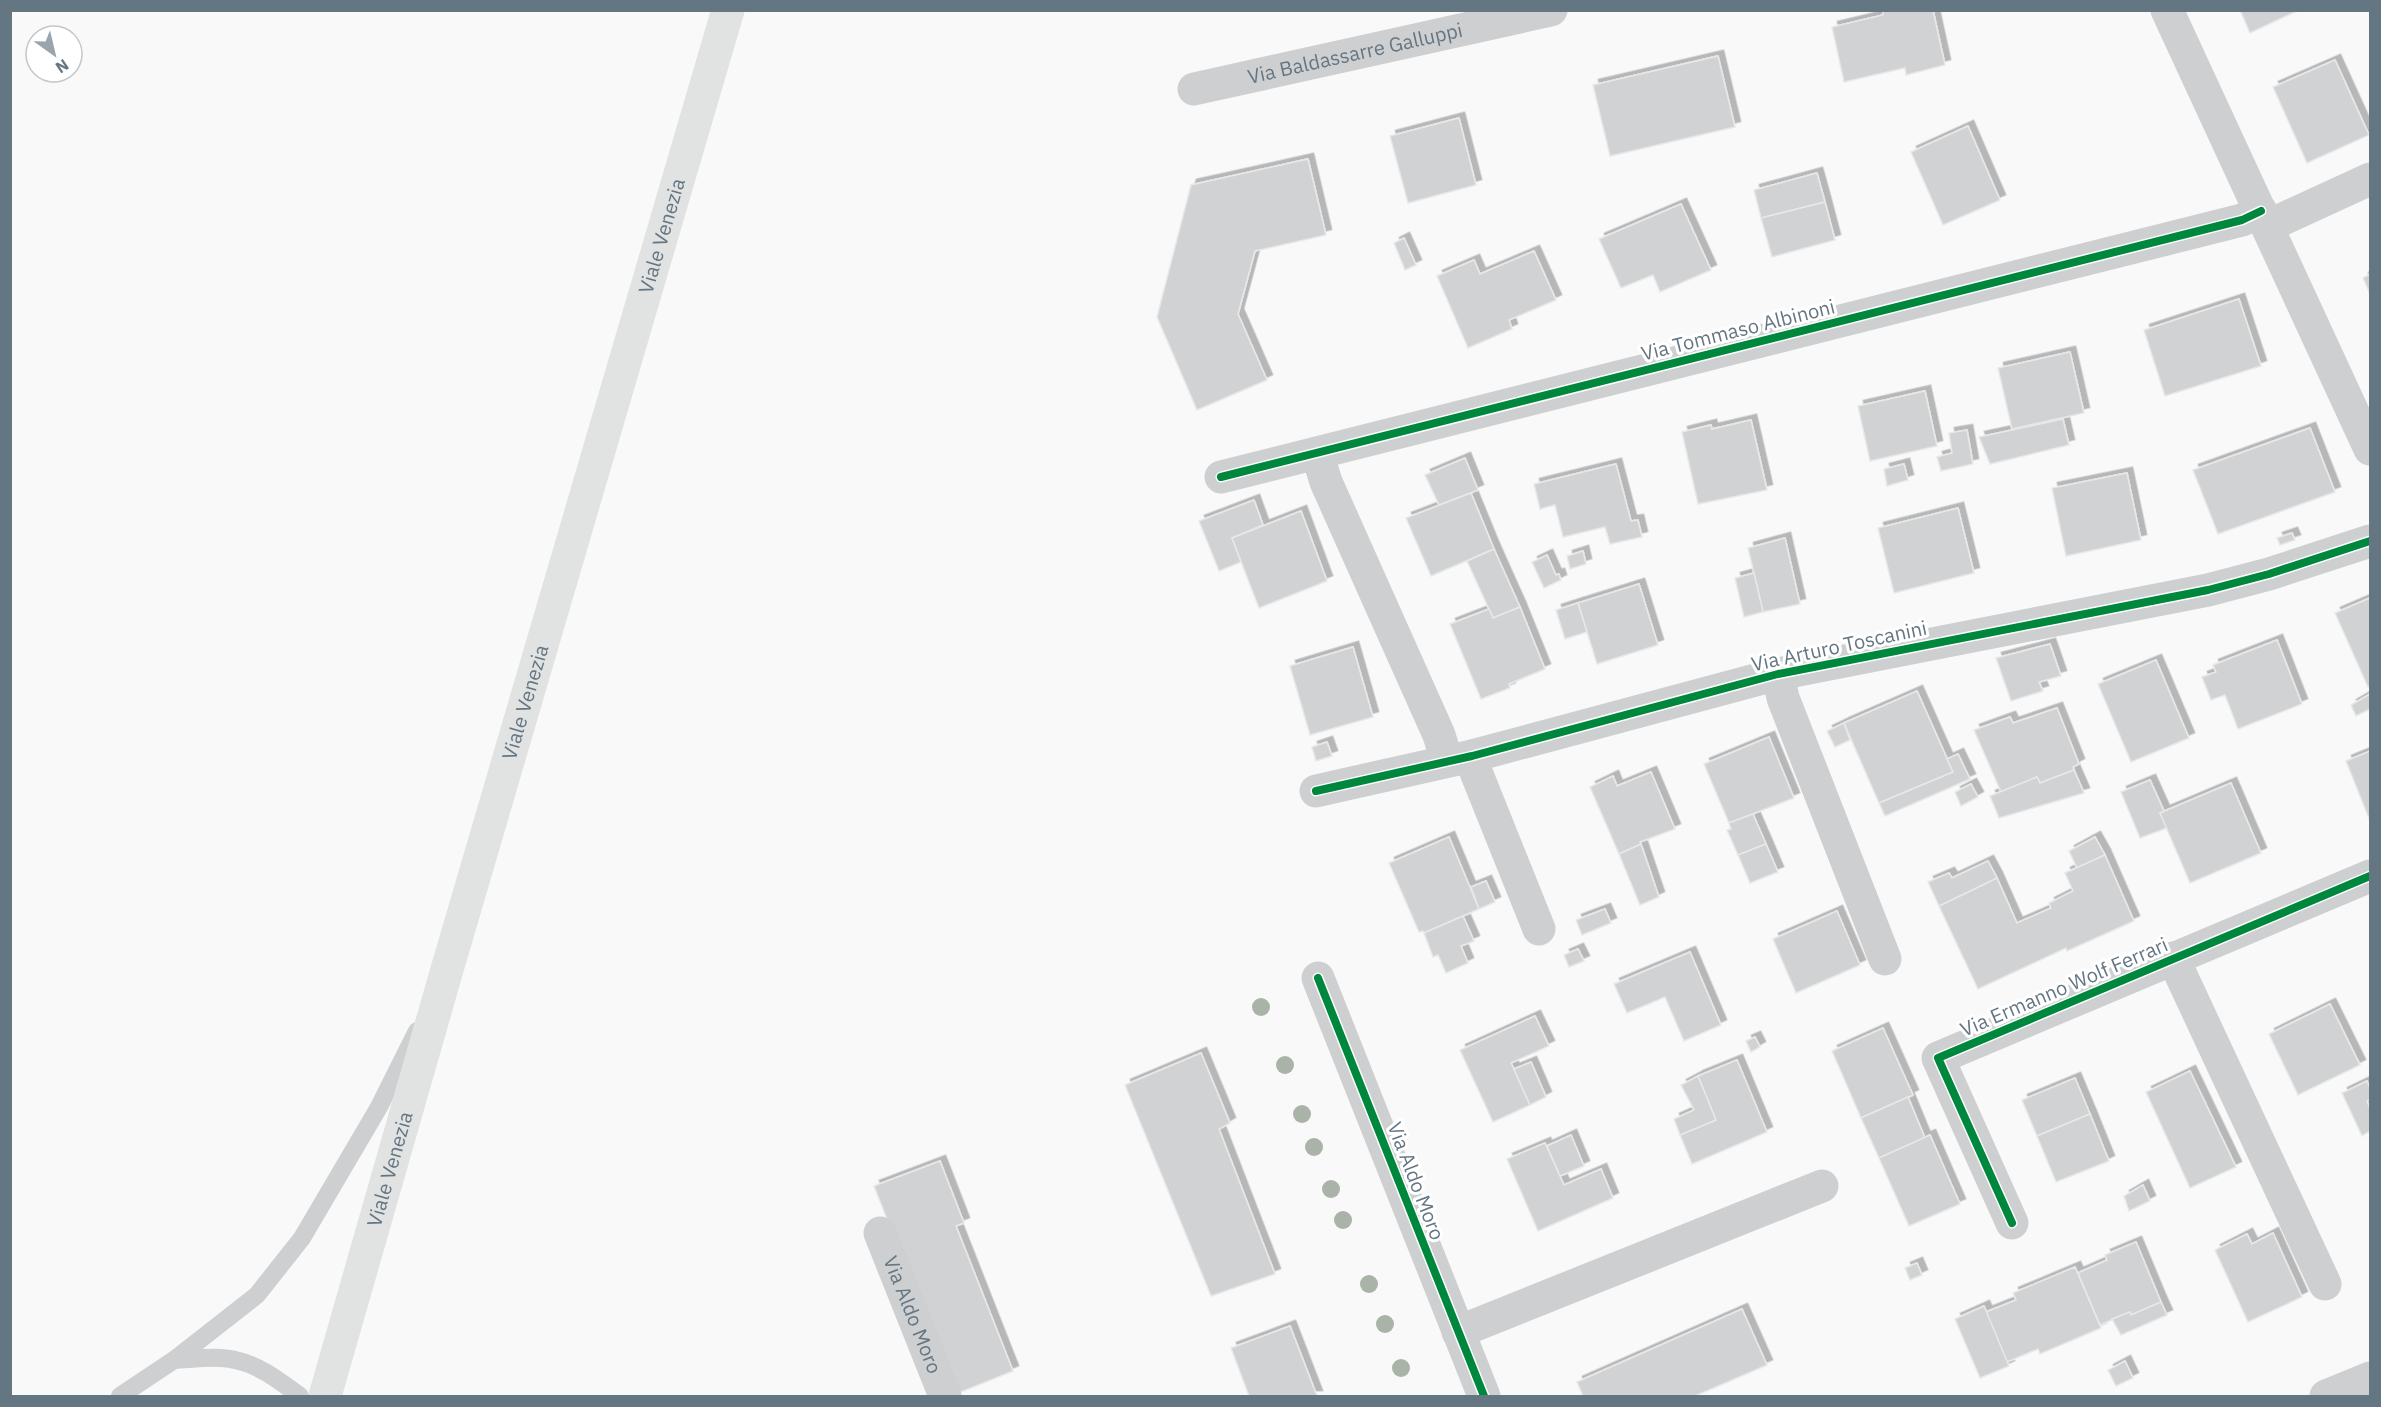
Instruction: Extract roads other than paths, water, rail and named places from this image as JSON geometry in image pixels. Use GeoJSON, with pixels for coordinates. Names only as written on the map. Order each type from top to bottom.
{"type":"FeatureCollection","features":[{"type":"Feature","properties":{"kind":"main road","name":"Viale Venezia"},"geometry":{"type":"LineString","coordinates":[[326,1396],[446,973],[728,10]]}},
{"type":"Feature","properties":{"kind":"street","name":"Via Baldassarre Galluppi"},"geometry":{"type":"LineString","coordinates":[[1194,89],[1551,10]]}},
{"type":"Feature","properties":{"kind":"street"},"geometry":{"type":"LineString","coordinates":[[2167,10],[2370,449]]}},
{"type":"Feature","properties":{"kind":"street","name":"Via Tommaso Albinoni"},"geometry":{"type":"LineString","coordinates":[[1221,477],[2242,220],[2264,218],[2370,179]]}},
{"type":"Feature","properties":{"kind":"street"},"geometry":{"type":"LineString","coordinates":[[1317,453],[1326,482],[1439,735],[1459,759],[1476,772],[1539,929]]}},
{"type":"Feature","properties":{"kind":"street","name":"Via Arturo Toscanini"},"geometry":{"type":"LineString","coordinates":[[1316,791],[1459,759],[1778,674],[2208,590],[2269,574],[2370,541]]}},
{"type":"Feature","properties":{"kind":"street"},"geometry":{"type":"LineString","coordinates":[[1778,674],[1783,698],[1885,959]]}},
{"type":"Feature","properties":{"kind":"street","name":"Via Ermanno Wolf Ferrari"},"geometry":{"type":"LineString","coordinates":[[2012,1223],[1938,1058],[2370,876]]}},
{"type":"Feature","properties":{"kind":"street"},"geometry":{"type":"LineString","coordinates":[[2173,958],[2325,1284]]}},
{"type":"Feature","properties":{"kind":"street","name":"Via Aldo Moro"},"geometry":{"type":"LineString","coordinates":[[1318,978],[1484,1396]]}},
{"type":"Feature","properties":{"kind":"street"},"geometry":{"type":"LineString","coordinates":[[1458,1332],[1822,1186]]}},
{"type":"Feature","properties":{"kind":"street","name":"Via Aldo Moro"},"geometry":{"type":"LineString","coordinates":[[880,1233],[945,1396]]}},
{"type":"Feature","properties":{"kind":"street"},"geometry":{"type":"LineString","coordinates":[[2326,1396],[2370,1378]]}},
{"type":"Feature","properties":{"kind":"lane"},"geometry":{"type":"LineString","coordinates":[[120,1396],[174,1360],[257,1294],[302,1238],[379,1107],[446,973]]}},
{"type":"Feature","properties":{"kind":"lane"},"geometry":{"type":"LineString","coordinates":[[174,1360],[210,1358],[240,1361],[277,1380],[300,1396]]}}]}
